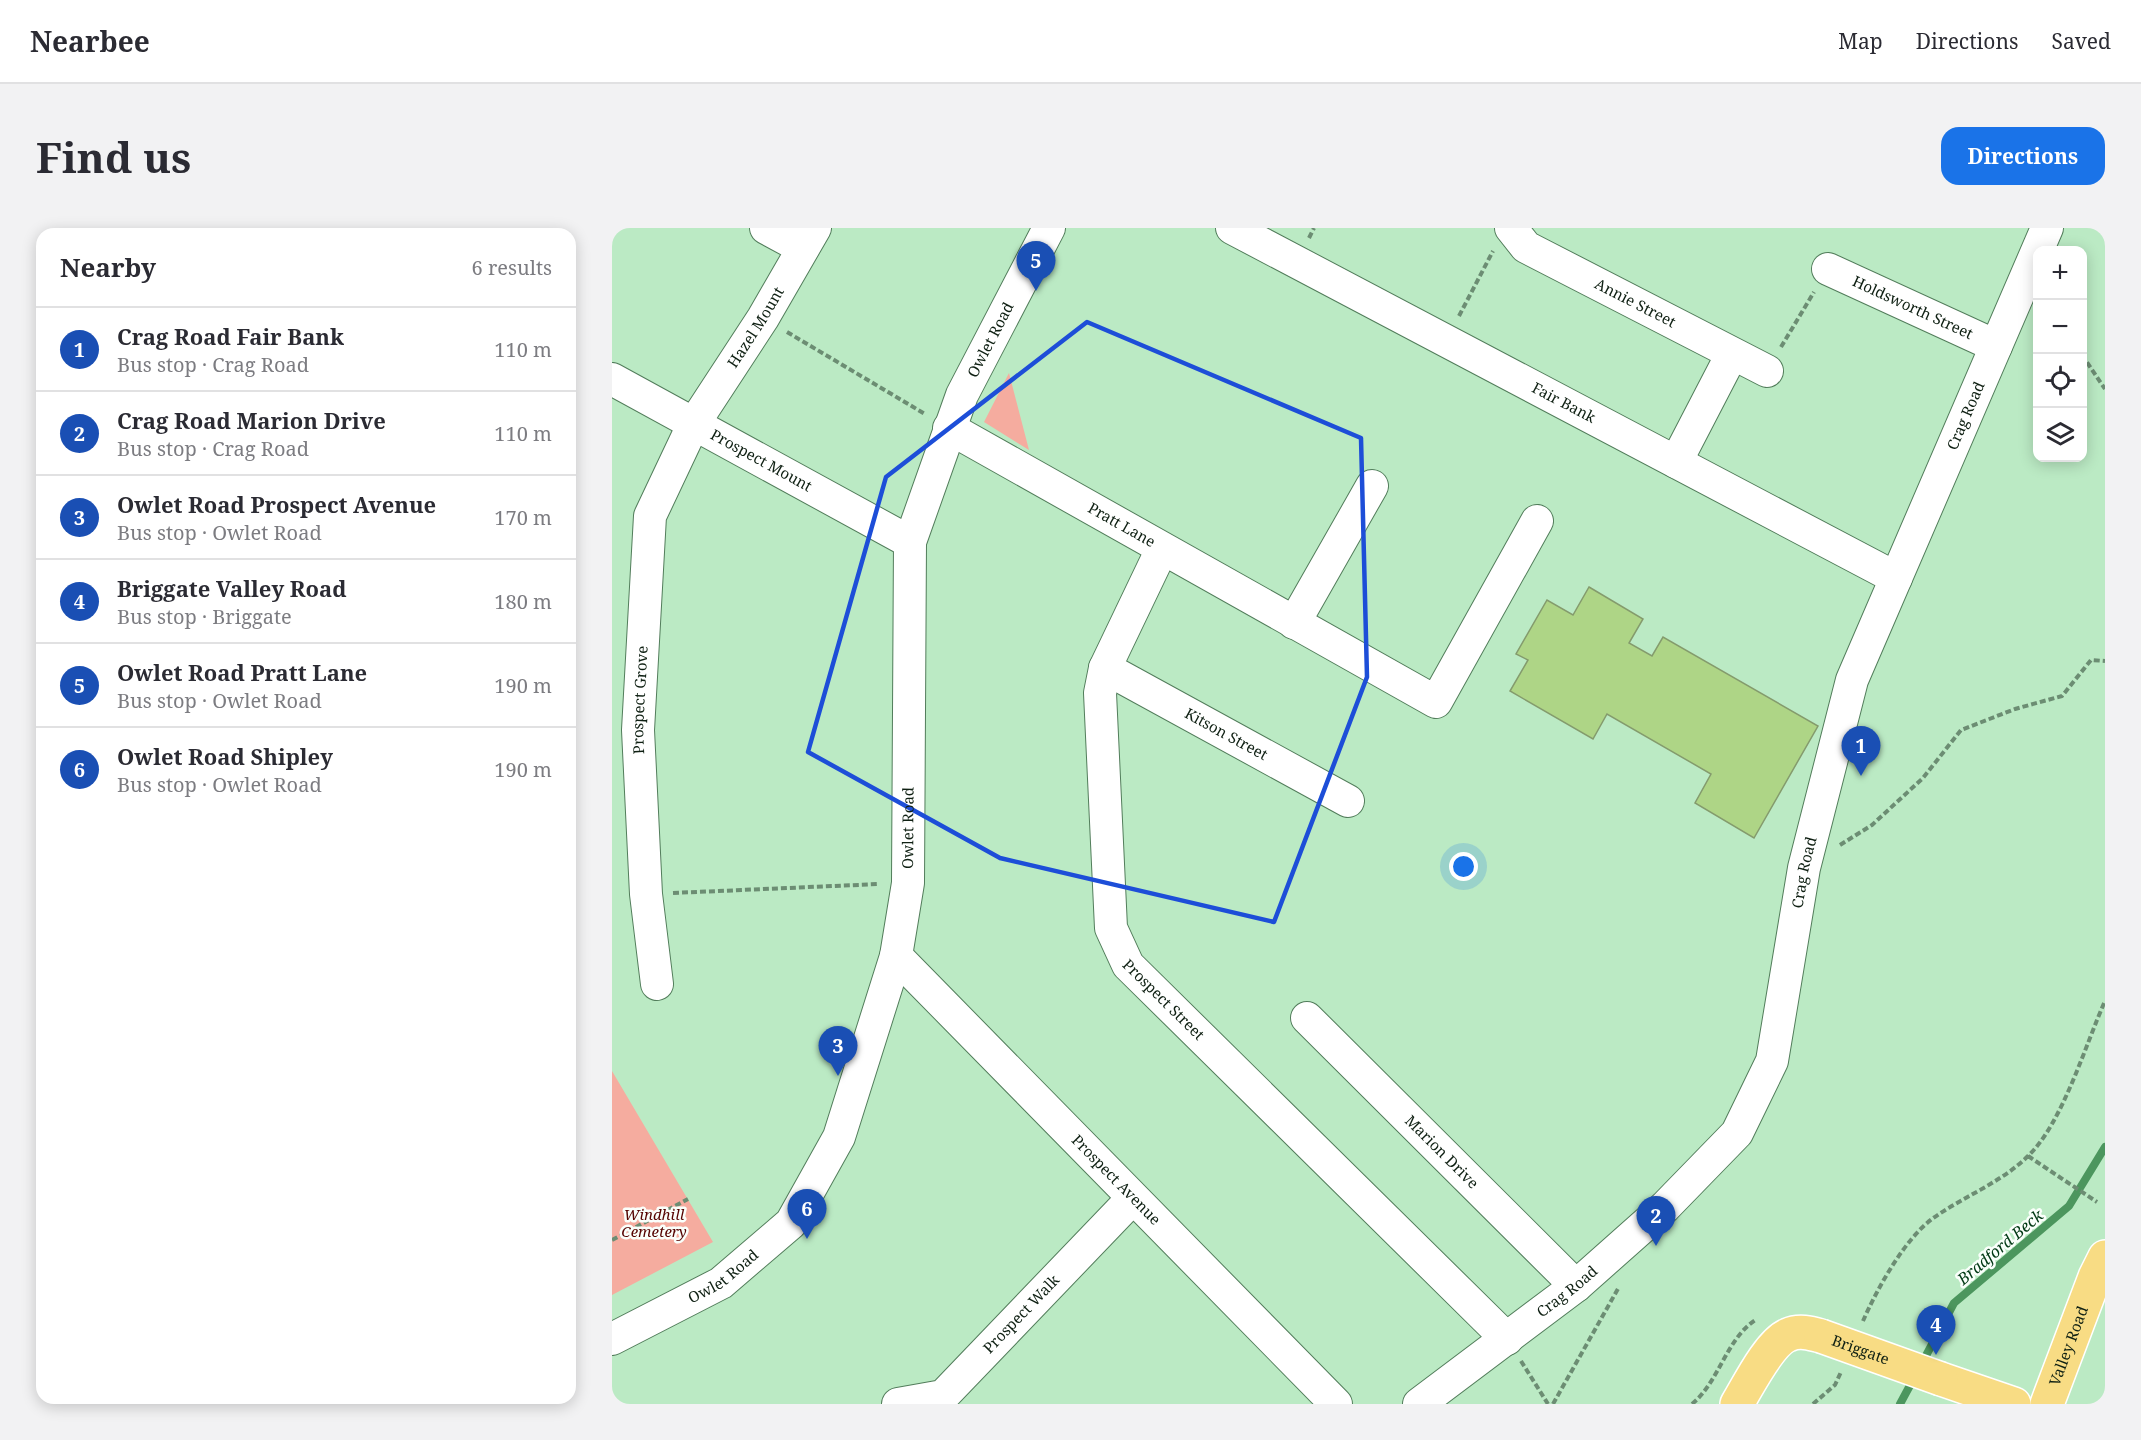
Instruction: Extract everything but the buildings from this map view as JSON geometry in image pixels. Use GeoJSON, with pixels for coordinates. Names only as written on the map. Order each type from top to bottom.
{"type":"FeatureCollection","features":[{"type":"Feature","properties":{"kind":"main road","name":"Valley Road"},"geometry":{"type":"LineString","coordinates":[[2047,1404],[2095,1277],[2105,1257]]}},
{"type":"Feature","properties":{"kind":"main road","name":"Briggate"},"geometry":{"type":"LineString","coordinates":[[1737,1404],[1770,1351],[1786,1335],[1802,1332],[1821,1336],[2014,1404]]}},
{"type":"Feature","properties":{"kind":"street"},"geometry":{"type":"LineString","coordinates":[[766,228],[809,238]]}},
{"type":"Feature","properties":{"kind":"street","name":"Owlet Road"},"geometry":{"type":"LineString","coordinates":[[612,1340],[721,1283],[791,1222],[839,1137],[896,956],[908,883],[910,542],[962,394],[1049,228]]}},
{"type":"Feature","properties":{"kind":"street","name":"Fair Bank"},"geometry":{"type":"LineString","coordinates":[[1232,228],[1896,578]]}},
{"type":"Feature","properties":{"kind":"street","name":"Crag Road"},"geometry":{"type":"LineString","coordinates":[[1419,1404],[1576,1286],[1665,1207],[1737,1133],[1772,1061],[1804,868],[1852,680],[1996,346],[2042,229]]}},
{"type":"Feature","properties":{"kind":"street","name":"Hazel Mount"},"geometry":{"type":"LineString","coordinates":[[693,425],[763,318],[809,238]]}},
{"type":"Feature","properties":{"kind":"street","name":"Annie Street"},"geometry":{"type":"LineString","coordinates":[[1503,238],[1526,247],[1767,371]]}},
{"type":"Feature","properties":{"kind":"street","name":"Holdsworth Street"},"geometry":{"type":"LineString","coordinates":[[1828,269],[1996,346]]}},
{"type":"Feature","properties":{"kind":"street"},"geometry":{"type":"LineString","coordinates":[[1676,462],[1732,354]]}},
{"type":"Feature","properties":{"kind":"street","name":"Prospect Mount"},"geometry":{"type":"LineString","coordinates":[[612,378],[693,425],[910,542]]}},
{"type":"Feature","properties":{"kind":"street","name":"Prospect Grove"},"geometry":{"type":"LineString","coordinates":[[657,984],[625,731],[650,516],[693,425]]}},
{"type":"Feature","properties":{"kind":"street","name":"Pratt Lane"},"geometry":{"type":"LineString","coordinates":[[949,428],[1436,702],[1537,521]]}},
{"type":"Feature","properties":{"kind":"street"},"geometry":{"type":"LineString","coordinates":[[1294,623],[1372,486]]}},
{"type":"Feature","properties":{"kind":"street","name":"Prospect Street"},"geometry":{"type":"LineString","coordinates":[[1162,549],[1105,668],[1100,693],[1111,928],[1128,965],[1507,1339]]}},
{"type":"Feature","properties":{"kind":"street","name":"Kitson Street"},"geometry":{"type":"LineString","coordinates":[[1105,668],[1348,801]]}},
{"type":"Feature","properties":{"kind":"street","name":"Prospect Avenue"},"geometry":{"type":"LineString","coordinates":[[896,956],[1336,1404]]}},
{"type":"Feature","properties":{"kind":"street","name":"Marion Drive"},"geometry":{"type":"LineString","coordinates":[[1307,1018],[1576,1286]]}},
{"type":"Feature","properties":{"kind":"street","name":"Prospect Walk"},"geometry":{"type":"LineString","coordinates":[[898,1404],[943,1396],[1132,1198]]}},
{"type":"Feature","properties":{"kind":"path"},"geometry":{"type":"LineString","coordinates":[[1446,341],[1503,238]]}},
{"type":"Feature","properties":{"kind":"path"},"geometry":{"type":"LineString","coordinates":[[1767,371],[1828,269]]}},
{"type":"Feature","properties":{"kind":"path"},"geometry":{"type":"LineString","coordinates":[[763,318],[949,428]]}},
{"type":"Feature","properties":{"kind":"path"},"geometry":{"type":"LineString","coordinates":[[2087,362],[2105,389]]}},
{"type":"Feature","properties":{"kind":"path"},"geometry":{"type":"LineString","coordinates":[[1804,868],[1872,825],[1923,778],[1961,730],[2015,709],[2062,696],[2091,660],[2105,661]]}},
{"type":"Feature","properties":{"kind":"path"},"geometry":{"type":"LineString","coordinates":[[646,894],[908,883]]}},
{"type":"Feature","properties":{"kind":"path"},"geometry":{"type":"LineString","coordinates":[[1862,1324],[1885,1279],[1915,1234],[1932,1219],[2028,1156],[2047,1133],[2060,1110],[2105,1001]]}},
{"type":"Feature","properties":{"kind":"path"},"geometry":{"type":"LineString","coordinates":[[2028,1156],[2097,1202]]}},
{"type":"Feature","properties":{"kind":"path"},"geometry":{"type":"LineString","coordinates":[[612,1240],[688,1199]]}},
{"type":"Feature","properties":{"kind":"path"},"geometry":{"type":"LineString","coordinates":[[1507,1339],[1550,1404],[1624,1280]]}},
{"type":"Feature","properties":{"kind":"path"},"geometry":{"type":"LineString","coordinates":[[1813,1404],[1835,1385],[1844,1365]]}},
{"type":"Feature","properties":{"kind":"highlighted area"},"geometry":{"type":"Polygon","coordinates":[[[1087,322],[1361,438],[1367,677],[1274,922],[1000,858],[808,752],[886,477],[1087,322]]]}},
{"type":"Feature","properties":{"kind":"green space"},"geometry":{"type":"Polygon","coordinates":[[[1009,373],[1029,450],[984,422],[1009,373]]]}},
{"type":"Feature","properties":{"kind":"green space","name":"Windhill Cemetery"},"geometry":{"type":"Polygon","coordinates":[[[612,1071],[713,1242],[612,1295],[612,1071]]]}},
{"type":"Feature","properties":{"kind":"waterway","name":"Bradford Beck"},"geometry":{"type":"LineString","coordinates":[[1921,1365],[1954,1303],[2069,1206],[2105,1147]]}},
{"type":"Feature","properties":{"kind":"waterway","name":"Bradford Beck"},"geometry":{"type":"LineString","coordinates":[[1900,1404],[1914,1378]]}},
{"type":"Feature","properties":{"kind":"place","name":"Owlet Road Pratt Lane"},"geometry":{"type":"Point","coordinates":[1036,291]}},
{"type":"Feature","properties":{"kind":"place","name":"Crag Road Fair Bank"},"geometry":{"type":"Point","coordinates":[1861,776]}},
{"type":"Feature","properties":{"kind":"place","name":"Owlet Road Prospect Avenue"},"geometry":{"type":"Point","coordinates":[838,1076]}},
{"type":"Feature","properties":{"kind":"place","name":"Owlet Road Shipley"},"geometry":{"type":"Point","coordinates":[807,1239]}},
{"type":"Feature","properties":{"kind":"place","name":"Crag Road Marion Drive"},"geometry":{"type":"Point","coordinates":[1656,1246]}},
{"type":"Feature","properties":{"kind":"place","name":"Briggate Valley Road"},"geometry":{"type":"Point","coordinates":[1936,1355]}}]}
